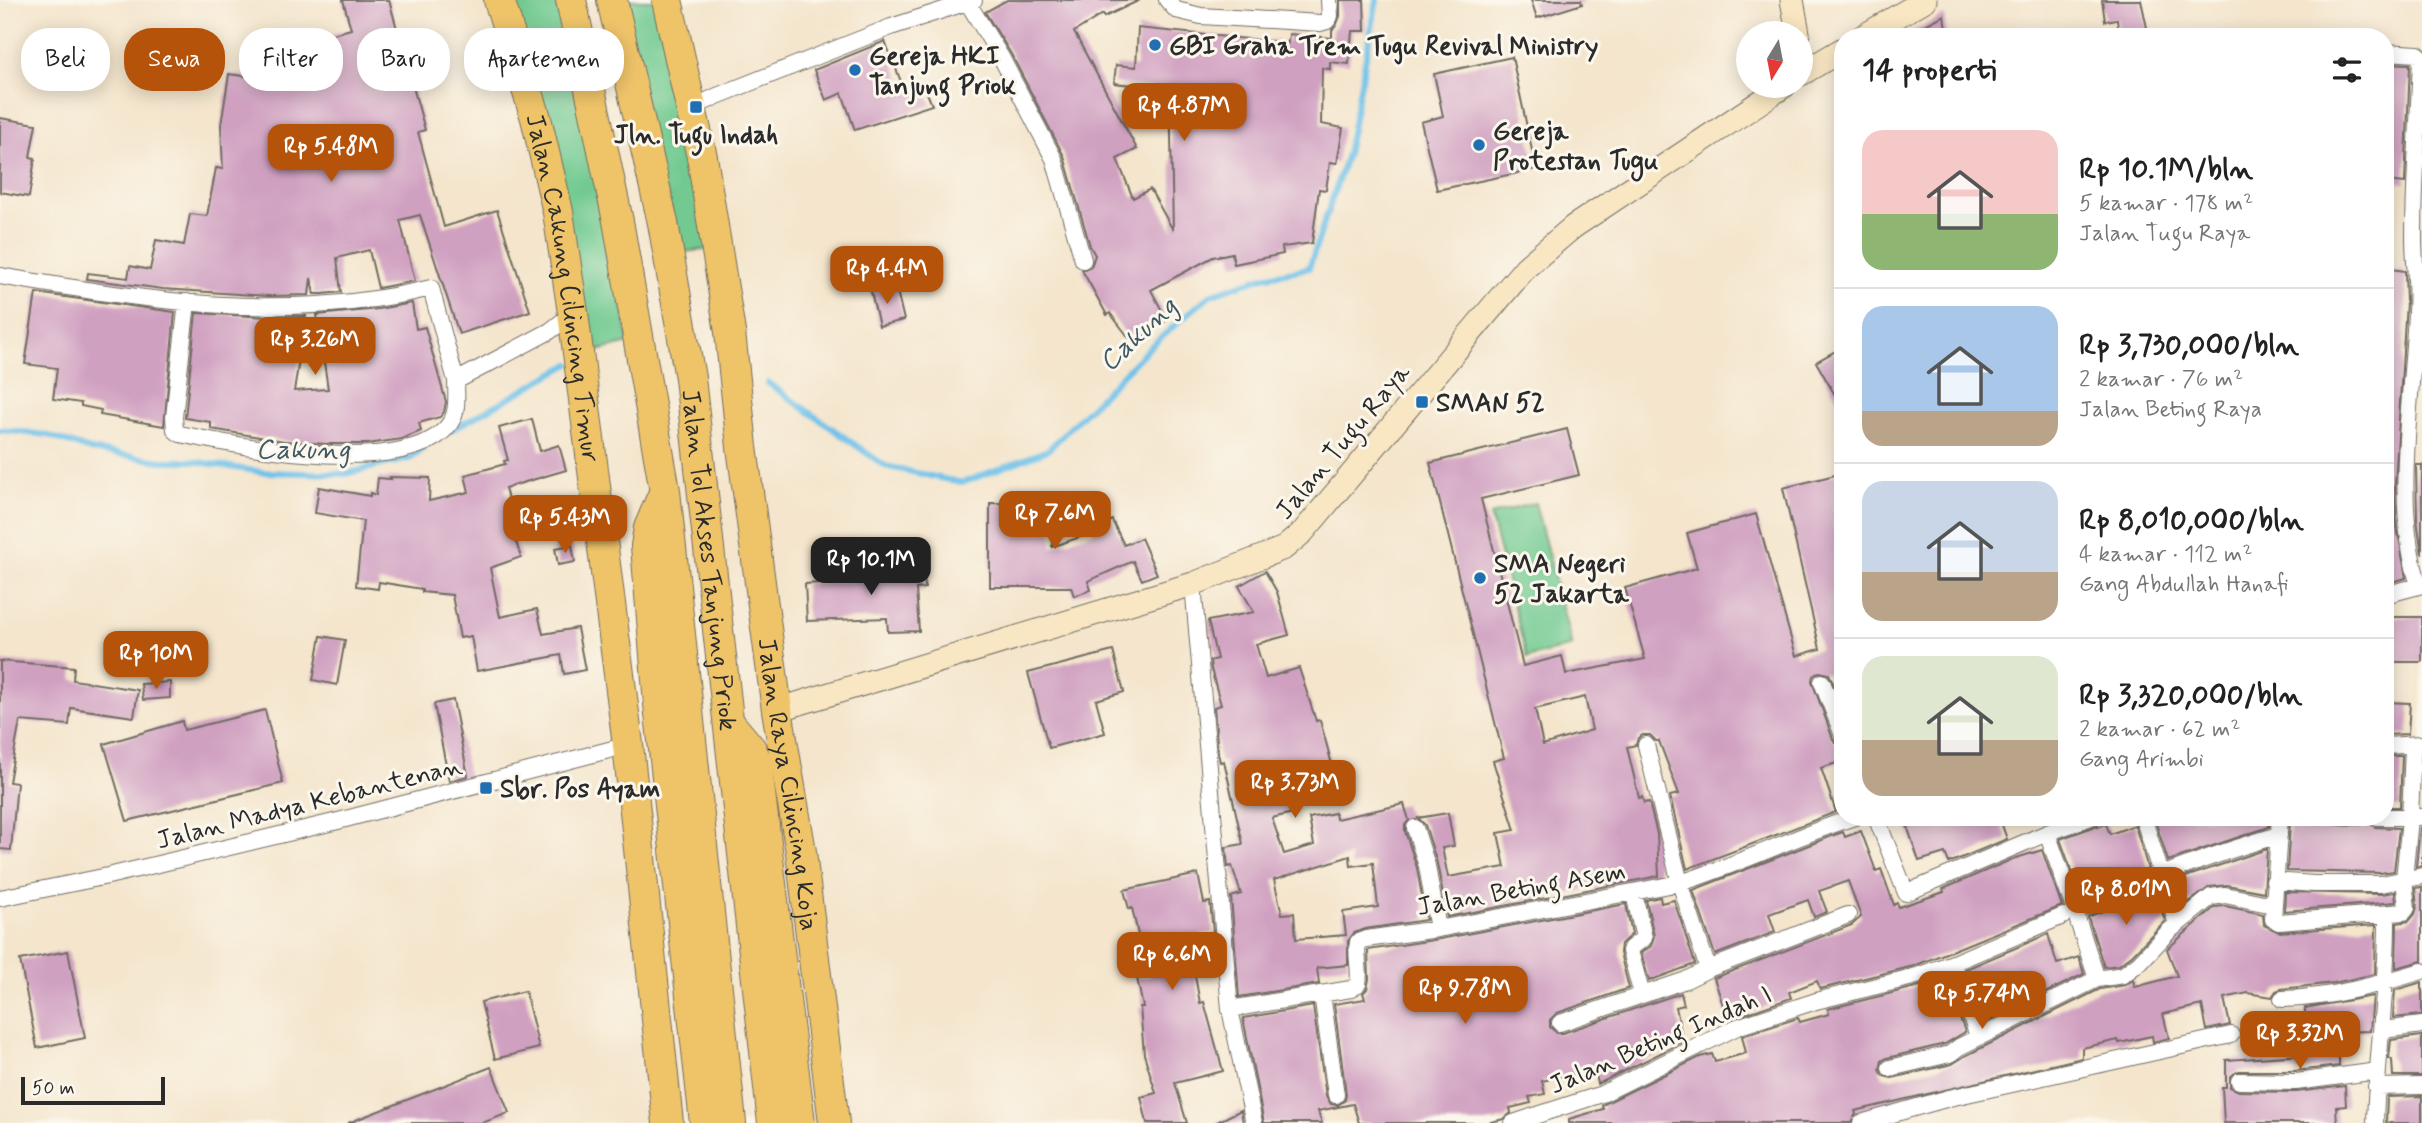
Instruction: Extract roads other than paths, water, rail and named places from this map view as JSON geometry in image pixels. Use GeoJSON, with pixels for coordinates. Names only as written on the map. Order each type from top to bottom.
{"type":"FeatureCollection","features":[{"type":"Feature","properties":{"kind":"highway","name":"Jalan Cakung Cilincing Timur"},"geometry":{"type":"LineString","coordinates":[[499,0],[536,118],[555,199],[574,318],[628,745],[668,1123]]}},
{"type":"Feature","properties":{"kind":"highway","name":"Jalan Tol Akses Tanjung Priok"},"geometry":{"type":"LineString","coordinates":[[571,0],[618,221],[664,491],[731,1123]]}},
{"type":"Feature","properties":{"kind":"highway","name":"Jalan Tol Akses Tanjung Priok"},"geometry":{"type":"LineString","coordinates":[[612,0],[663,223],[690,378],[773,1123]]}},
{"type":"Feature","properties":{"kind":"highway","name":"Jalan Raya Cilincing Koja"},"geometry":{"type":"LineString","coordinates":[[667,0],[702,157],[730,332],[742,447],[777,710],[801,852],[834,1123]]}},
{"type":"Feature","properties":{"kind":"highway"},"geometry":{"type":"LineString","coordinates":[[664,491],[649,528],[646,545],[659,704],[705,1123]]}},
{"type":"Feature","properties":{"kind":"highway"},"geometry":{"type":"LineString","coordinates":[[730,724],[751,749],[756,760],[800,1123]]}},
{"type":"Feature","properties":{"kind":"main road"},"geometry":{"type":"LineString","coordinates":[[1792,0],[1796,21]]}},
{"type":"Feature","properties":{"kind":"main road"},"geometry":{"type":"LineString","coordinates":[[1877,28],[1924,0]]}},
{"type":"Feature","properties":{"kind":"main road"},"geometry":{"type":"LineString","coordinates":[[1813,61],[1834,53]]}},
{"type":"Feature","properties":{"kind":"main road","name":"Jalan Tugu Raya"},"geometry":{"type":"LineString","coordinates":[[777,710],[1192,584],[1283,548],[1303,532],[1526,267],[1573,227],[1766,98]]}},
{"type":"Feature","properties":{"kind":"street"},"geometry":{"type":"LineString","coordinates":[[1167,0],[1170,6],[1177,10],[1201,16],[1320,23],[1327,21],[1330,16],[1329,0]]}},
{"type":"Feature","properties":{"kind":"street"},"geometry":{"type":"LineString","coordinates":[[692,108],[891,27],[971,1],[1054,159],[1083,260]]}},
{"type":"Feature","properties":{"kind":"street"},"geometry":{"type":"LineString","coordinates":[[2394,53],[2420,55],[2414,238],[2417,310],[2409,397],[2407,513],[2413,568],[2420,585],[2394,592]]}},
{"type":"Feature","properties":{"kind":"street"},"geometry":{"type":"LineString","coordinates":[[0,276],[111,294],[187,302],[292,308],[386,299],[431,288],[456,381],[453,418],[438,436],[409,449],[359,456],[275,451],[180,434],[175,430],[174,417],[187,302]]}},
{"type":"Feature","properties":{"kind":"street"},"geometry":{"type":"LineString","coordinates":[[456,381],[574,318]]}},
{"type":"Feature","properties":{"kind":"street"},"geometry":{"type":"LineString","coordinates":[[1192,584],[1230,1009],[1254,1123]]}},
{"type":"Feature","properties":{"kind":"street"},"geometry":{"type":"LineString","coordinates":[[1822,682],[1834,712]]}},
{"type":"Feature","properties":{"kind":"street"},"geometry":{"type":"LineString","coordinates":[[2280,826],[2273,919],[2280,922],[2407,910],[2404,879],[2416,818],[2418,744],[2394,745]]}},
{"type":"Feature","properties":{"kind":"street","name":"Jalan Madya Kebantenan"},"geometry":{"type":"LineString","coordinates":[[0,898],[108,876],[338,821],[628,745]]}},
{"type":"Feature","properties":{"kind":"street"},"geometry":{"type":"LineString","coordinates":[[1646,745],[1680,883],[1708,969]]}},
{"type":"Feature","properties":{"kind":"street"},"geometry":{"type":"LineString","coordinates":[[2394,817],[2416,818]]}},
{"type":"Feature","properties":{"kind":"street","name":"Jalan Beting Asem"},"geometry":{"type":"LineString","coordinates":[[1230,1009],[1350,989],[1358,984],[1360,973],[1356,952],[1359,942],[1366,939],[1438,929],[1634,894],[1680,883],[1718,871],[1834,824]]}},
{"type":"Feature","properties":{"kind":"street"},"geometry":{"type":"LineString","coordinates":[[1880,826],[1906,893],[2066,826]]}},
{"type":"Feature","properties":{"kind":"street"},"geometry":{"type":"LineString","coordinates":[[2146,826],[2177,924]]}},
{"type":"Feature","properties":{"kind":"street"},"geometry":{"type":"LineString","coordinates":[[1415,828],[1426,866],[1438,929]]}},
{"type":"Feature","properties":{"kind":"street"},"geometry":{"type":"LineString","coordinates":[[2047,833],[2072,916],[2097,979]]}},
{"type":"Feature","properties":{"kind":"street","name":"Jalan Beting Indah I"},"geometry":{"type":"LineString","coordinates":[[1513,1123],[1602,1094],[1737,1027],[1816,1001],[1917,976],[2072,916],[2162,875],[2226,850],[2279,835]]}},
{"type":"Feature","properties":{"kind":"street"},"geometry":{"type":"LineString","coordinates":[[2274,881],[2382,884],[2422,876]]}},
{"type":"Feature","properties":{"kind":"street"},"geometry":{"type":"LineString","coordinates":[[1634,894],[1644,938],[1630,951],[1642,995]]}},
{"type":"Feature","properties":{"kind":"street"},"geometry":{"type":"LineString","coordinates":[[1890,1068],[1950,1054],[1978,1037],[2097,979],[2123,975],[2140,962],[2177,924],[2211,897],[2225,895],[2273,905]]}},
{"type":"Feature","properties":{"kind":"street"},"geometry":{"type":"LineString","coordinates":[[2375,1123],[2384,982],[2388,962],[2387,913]]}},
{"type":"Feature","properties":{"kind":"street"},"geometry":{"type":"LineString","coordinates":[[1560,1023],[1642,995],[1848,915]]}},
{"type":"Feature","properties":{"kind":"street"},"geometry":{"type":"LineString","coordinates":[[1953,963],[1978,1037]]}},
{"type":"Feature","properties":{"kind":"street"},"geometry":{"type":"LineString","coordinates":[[2282,999],[2310,999],[2333,995],[2422,971]]}},
{"type":"Feature","properties":{"kind":"street"},"geometry":{"type":"LineString","coordinates":[[1322,994],[1336,1095]]}},
{"type":"Feature","properties":{"kind":"street"},"geometry":{"type":"LineString","coordinates":[[2383,1030],[2422,1026]]}},
{"type":"Feature","properties":{"kind":"street"},"geometry":{"type":"LineString","coordinates":[[1861,1123],[1948,1098],[2231,1035]]}},
{"type":"Feature","properties":{"kind":"street"},"geometry":{"type":"LineString","coordinates":[[2239,1081],[2377,1079],[2422,1086]]}},
{"type":"Feature","properties":{"kind":"waterway","name":"Cakung"},"geometry":{"type":"LineString","coordinates":[[768,383],[885,466],[962,483],[1048,450],[1150,347],[1210,295],[1263,277],[1309,268],[1347,154],[1377,0]]}},
{"type":"Feature","properties":{"kind":"waterway","name":"Cakung"},"geometry":{"type":"LineString","coordinates":[[448,432],[570,364]]}},
{"type":"Feature","properties":{"kind":"waterway","name":"Cakung"},"geometry":{"type":"LineString","coordinates":[[0,430],[47,435],[90,450],[161,461],[192,461],[261,472],[345,474],[411,458],[424,448]]}},
{"type":"Feature","properties":{"kind":"place","name":"GBI Graha Trem Tugu Revival Ministry"},"geometry":{"type":"Point","coordinates":[1155,45]}},
{"type":"Feature","properties":{"kind":"place","name":"Gereja HKI Tanjung Priok"},"geometry":{"type":"Point","coordinates":[855,70]}},
{"type":"Feature","properties":{"kind":"place","name":"Jln. Tugu Indah"},"geometry":{"type":"Point","coordinates":[696,107]}},
{"type":"Feature","properties":{"kind":"place","name":"Gereja Protestan Tugu"},"geometry":{"type":"Point","coordinates":[1479,145]}},
{"type":"Feature","properties":{"kind":"place","name":"SMAN 52"},"geometry":{"type":"Point","coordinates":[1422,402]}},
{"type":"Feature","properties":{"kind":"place","name":"SMA Negeri 52 Jakarta"},"geometry":{"type":"Point","coordinates":[1480,578]}},
{"type":"Feature","properties":{"kind":"place","name":"Sbr. Pos Ayam"},"geometry":{"type":"Point","coordinates":[486,788]}}]}
